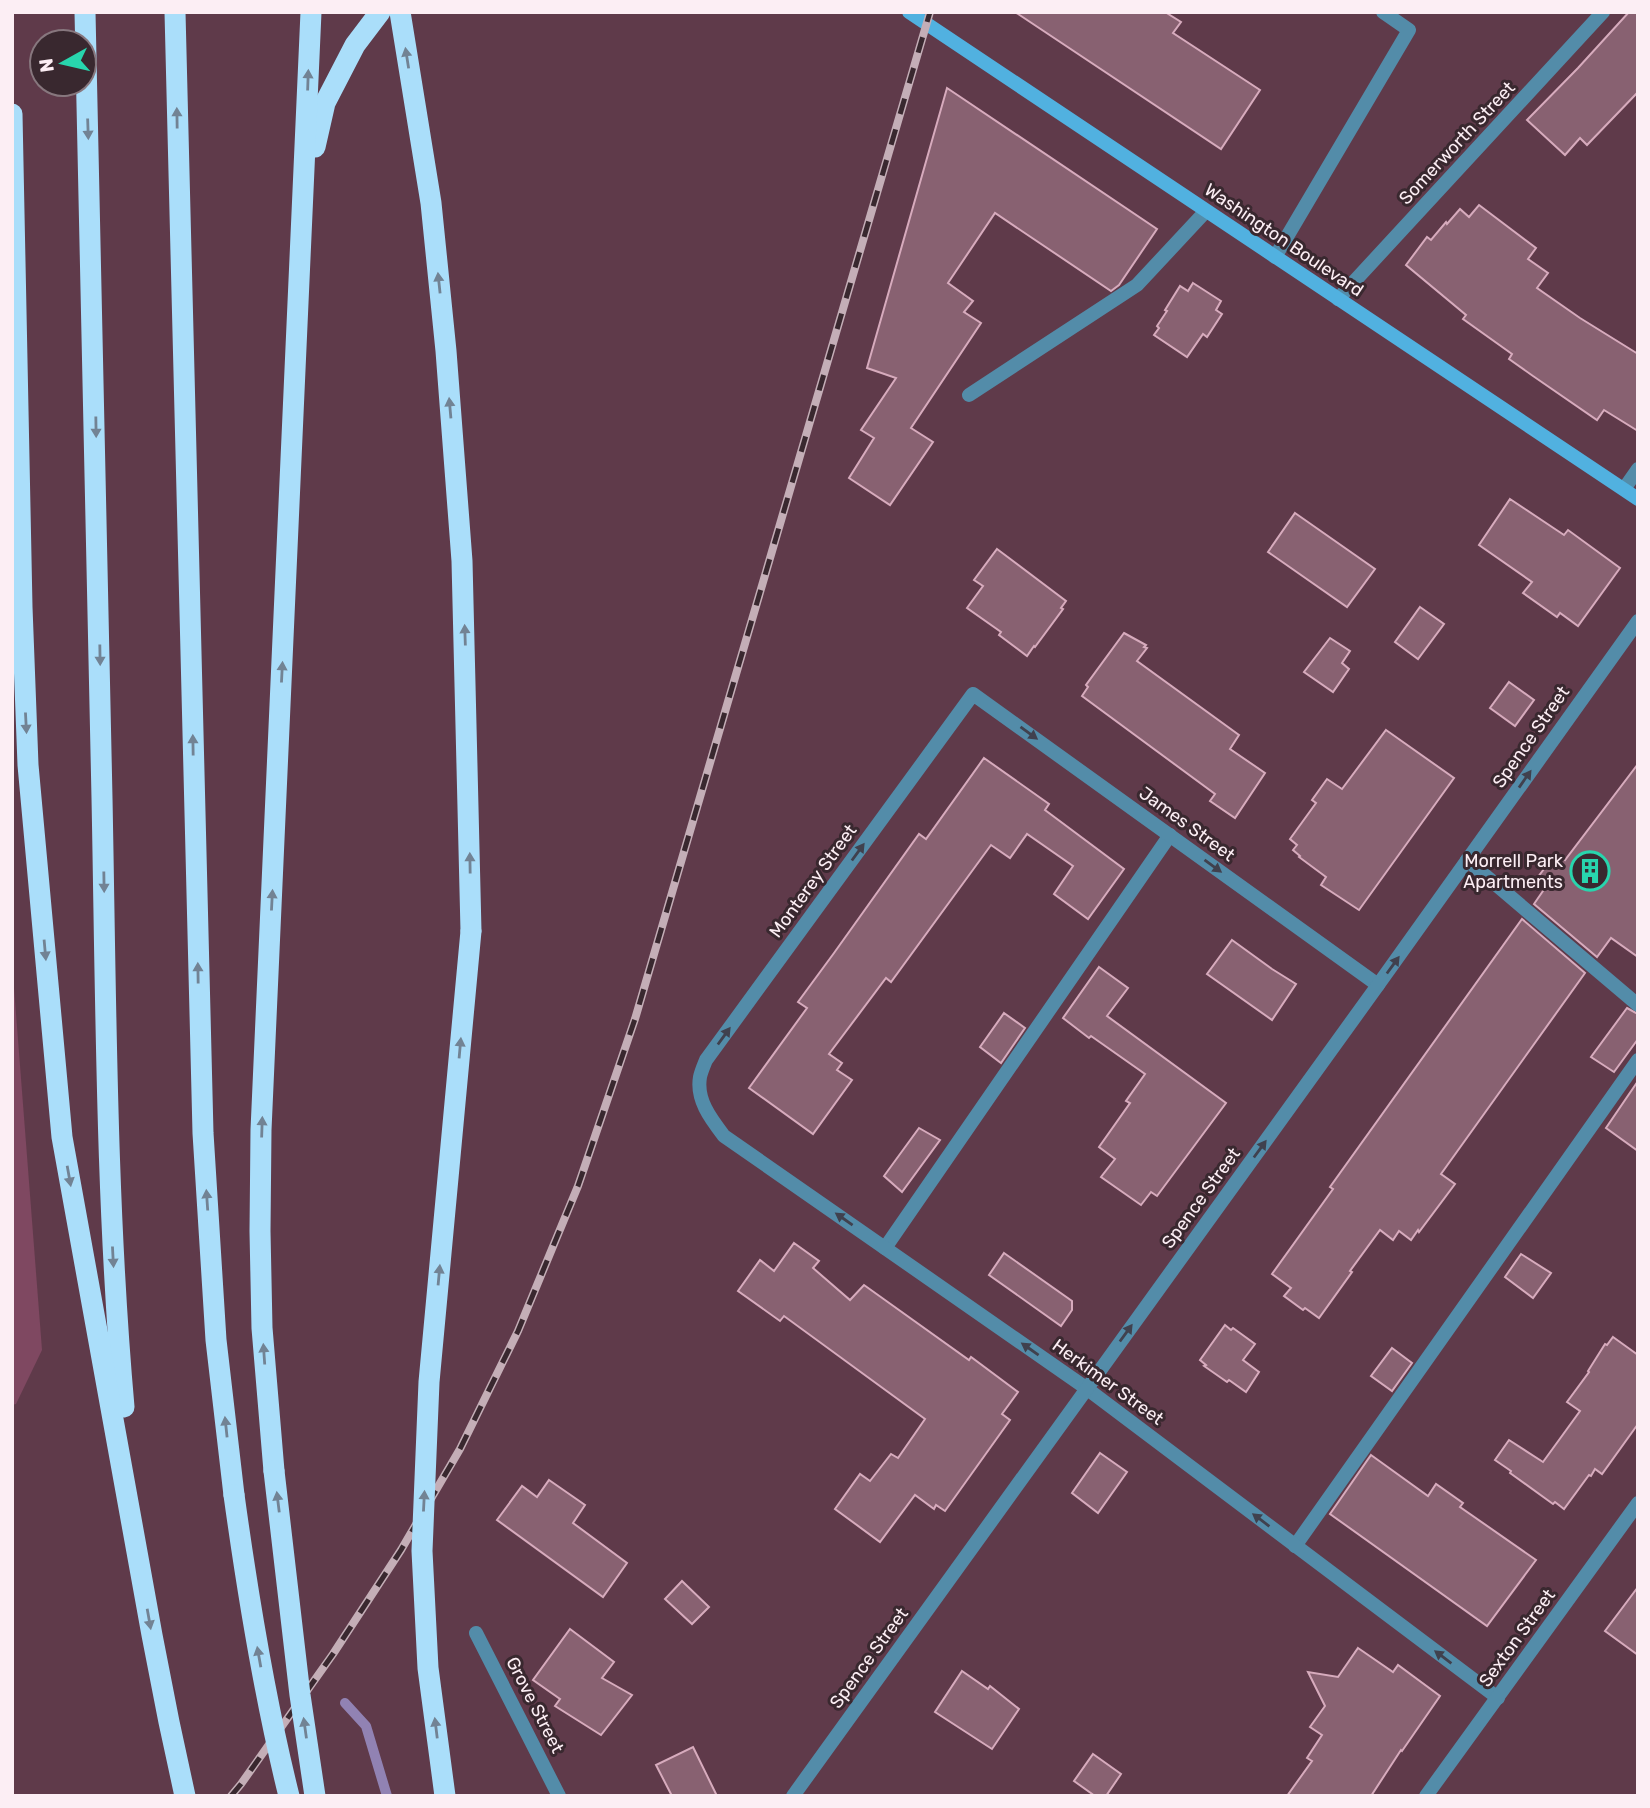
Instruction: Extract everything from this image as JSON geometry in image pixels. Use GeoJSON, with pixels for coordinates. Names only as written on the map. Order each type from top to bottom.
{"type":"FeatureCollection","features":[{"type":"Feature","properties":{"kind":"highway"},"geometry":{"type":"LineString","coordinates":[[85,12],[108,1145],[117,1336],[138,1552]]}},
{"type":"Feature","properties":{"kind":"highway"},"geometry":{"type":"LineString","coordinates":[[175,12],[203,1133],[216,1340],[249,1600],[265,1690],[289,1796]]}},
{"type":"Feature","properties":{"kind":"highway"},"geometry":{"type":"LineString","coordinates":[[311,12],[261,1130],[260,1231],[262,1328],[274,1471],[300,1695],[315,1796]]}},
{"type":"Feature","properties":{"kind":"highway"},"geometry":{"type":"LineString","coordinates":[[303,197],[326,103],[355,45],[380,12]]}},
{"type":"Feature","properties":{"kind":"highway"},"geometry":{"type":"LineString","coordinates":[[400,12],[431,203],[446,351],[462,561],[471,931],[429,1382],[422,1551],[428,1668],[445,1796]]}},
{"type":"Feature","properties":{"kind":"highway"},"geometry":{"type":"LineString","coordinates":[[12,114],[22,607],[28,765],[62,1137],[169,1722],[185,1796]]}},
{"type":"Feature","properties":{"kind":"main road","name":"Washington Boulevard"},"geometry":{"type":"LineString","coordinates":[[909,12],[1638,499]]}},
{"type":"Feature","properties":{"kind":"street"},"geometry":{"type":"LineString","coordinates":[[1275,257],[1409,30],[1383,12]]}},
{"type":"Feature","properties":{"kind":"street","name":"Somerworth Street"},"geometry":{"type":"LineString","coordinates":[[1338,299],[1603,12]]}},
{"type":"Feature","properties":{"kind":"street"},"geometry":{"type":"LineString","coordinates":[[969,395],[1137,285],[1206,211]]}},
{"type":"Feature","properties":{"kind":"street"},"geometry":{"type":"LineString","coordinates":[[1624,489],[1638,469]]}},
{"type":"Feature","properties":{"kind":"street","name":"Spence Street"},"geometry":{"type":"LineString","coordinates":[[793,1796],[1638,621]]}},
{"type":"Feature","properties":{"kind":"street","name":"James Street"},"geometry":{"type":"LineString","coordinates":[[973,694],[1378,985]]}},
{"type":"Feature","properties":{"kind":"street","name":"Monterey Street"},"geometry":{"type":"LineString","coordinates":[[701,1097],[700,1078],[706,1060],[973,694]]}},
{"type":"Feature","properties":{"kind":"street"},"geometry":{"type":"LineString","coordinates":[[885,1248],[1170,835]]}},
{"type":"Feature","properties":{"kind":"street"},"geometry":{"type":"LineString","coordinates":[[1468,860],[1638,1005]]}},
{"type":"Feature","properties":{"kind":"street"},"geometry":{"type":"LineString","coordinates":[[1295,1546],[1638,1060]]}},
{"type":"Feature","properties":{"kind":"street","name":"Herkimer Street"},"geometry":{"type":"LineString","coordinates":[[701,1097],[709,1116],[724,1136],[1086,1388],[1498,1698]]}},
{"type":"Feature","properties":{"kind":"street","name":"Sexton Street"},"geometry":{"type":"LineString","coordinates":[[1426,1796],[1638,1503]]}},
{"type":"Feature","properties":{"kind":"street","name":"Grove Street"},"geometry":{"type":"LineString","coordinates":[[476,1633],[559,1796]]}},
{"type":"Feature","properties":{"kind":"shaded area"},"geometry":{"type":"Polygon","coordinates":[[[12,962],[42,1350],[16,1404],[12,1405],[12,962]]]}},
{"type":"Feature","properties":{"kind":"building"},"geometry":{"type":"Polygon","coordinates":[[[1015,12],[1165,12],[1181,22],[1173,33],[1260,90],[1221,149],[1015,12]]]}},
{"type":"Feature","properties":{"kind":"building"},"geometry":{"type":"Polygon","coordinates":[[[1629,12],[1638,12],[1638,92],[1587,145],[1580,138],[1565,155],[1527,120],[1629,12]]]}},
{"type":"Feature","properties":{"kind":"building"},"geometry":{"type":"Polygon","coordinates":[[[947,88],[1157,229],[1119,285],[1111,291],[995,213],[948,283],[973,301],[964,312],[981,323],[911,428],[933,442],[890,505],[849,478],[874,438],[861,430],[896,378],[867,368],[947,88]]]}},
{"type":"Feature","properties":{"kind":"building"},"geometry":{"type":"Polygon","coordinates":[[[1479,205],[1536,248],[1528,259],[1548,273],[1537,288],[1638,354],[1638,431],[1604,410],[1597,420],[1509,359],[1512,354],[1463,319],[1466,315],[1406,265],[1427,237],[1431,240],[1460,209],[1469,217],[1479,205]]]}},
{"type":"Feature","properties":{"kind":"building"},"geometry":{"type":"Polygon","coordinates":[[[1193,283],[1221,301],[1216,310],[1222,314],[1207,337],[1203,334],[1187,357],[1154,335],[1180,286],[1188,291],[1193,283]]]}},
{"type":"Feature","properties":{"kind":"building"},"geometry":{"type":"Polygon","coordinates":[[[1510,499],[1564,535],[1568,530],[1620,568],[1578,626],[1560,613],[1557,617],[1523,593],[1532,582],[1479,545],[1510,499]]]}},
{"type":"Feature","properties":{"kind":"building"},"geometry":{"type":"Polygon","coordinates":[[[1295,513],[1375,569],[1347,607],[1268,552],[1295,513]]]}},
{"type":"Feature","properties":{"kind":"building"},"geometry":{"type":"Polygon","coordinates":[[[997,549],[1066,601],[1061,608],[1063,609],[1027,656],[999,635],[1001,632],[967,608],[983,586],[974,580],[997,549]]]}},
{"type":"Feature","properties":{"kind":"building"},"geometry":{"type":"Polygon","coordinates":[[[1420,607],[1444,624],[1418,659],[1395,642],[1420,607]]]}},
{"type":"Feature","properties":{"kind":"building"},"geometry":{"type":"Polygon","coordinates":[[[1124,633],[1146,645],[1144,647],[1147,648],[1137,661],[1239,735],[1230,749],[1265,773],[1235,818],[1210,801],[1215,794],[1082,696],[1088,687],[1086,685],[1124,633]]]}},
{"type":"Feature","properties":{"kind":"building"},"geometry":{"type":"Polygon","coordinates":[[[1330,638],[1350,651],[1342,663],[1349,669],[1333,692],[1304,672],[1330,638]]]}},
{"type":"Feature","properties":{"kind":"building"},"geometry":{"type":"Polygon","coordinates":[[[1509,682],[1534,700],[1515,726],[1490,708],[1509,682]]]}},
{"type":"Feature","properties":{"kind":"building"},"geometry":{"type":"Polygon","coordinates":[[[1386,730],[1454,778],[1359,910],[1321,885],[1326,877],[1299,857],[1293,850],[1297,845],[1290,839],[1316,803],[1312,800],[1327,779],[1342,789],[1386,730]]]}},
{"type":"Feature","properties":{"kind":"building"},"geometry":{"type":"Polygon","coordinates":[[[984,758],[1049,804],[1045,810],[1124,869],[1088,919],[1054,894],[1073,866],[1027,834],[1010,858],[991,845],[891,982],[886,978],[829,1054],[842,1063],[837,1070],[852,1080],[813,1134],[749,1088],[807,1008],[798,1002],[919,834],[926,839],[984,758]]]}},
{"type":"Feature","properties":{"kind":"building","name":"Morrell Park Apartments"},"geometry":{"type":"Polygon","coordinates":[[[1638,764],[1638,957],[1611,938],[1597,957],[1534,904],[1545,888],[1535,881],[1556,853],[1565,860],[1638,764]]]}},
{"type":"Feature","properties":{"kind":"building"},"geometry":{"type":"Polygon","coordinates":[[[1522,919],[1585,973],[1441,1174],[1455,1184],[1419,1232],[1418,1230],[1411,1240],[1399,1231],[1393,1240],[1380,1230],[1319,1318],[1305,1308],[1303,1310],[1284,1296],[1291,1288],[1272,1274],[1333,1189],[1330,1187],[1522,919]]]}},
{"type":"Feature","properties":{"kind":"building"},"geometry":{"type":"Polygon","coordinates":[[[1232,940],[1296,984],[1272,1020],[1207,974],[1232,940]]]}},
{"type":"Feature","properties":{"kind":"building"},"geometry":{"type":"Polygon","coordinates":[[[1099,967],[1128,988],[1107,1016],[1226,1103],[1157,1196],[1151,1192],[1141,1205],[1101,1177],[1115,1159],[1099,1147],[1130,1103],[1126,1101],[1145,1074],[1063,1018],[1099,967]]]}},
{"type":"Feature","properties":{"kind":"building"},"geometry":{"type":"Polygon","coordinates":[[[1627,1008],[1638,1014],[1638,1039],[1614,1072],[1591,1057],[1627,1008]]]}},
{"type":"Feature","properties":{"kind":"building"},"geometry":{"type":"Polygon","coordinates":[[[1004,1013],[1025,1028],[1001,1063],[980,1047],[1004,1013]]]}},
{"type":"Feature","properties":{"kind":"building"},"geometry":{"type":"Polygon","coordinates":[[[1638,1081],[1638,1151],[1606,1128],[1638,1081]]]}},
{"type":"Feature","properties":{"kind":"building"},"geometry":{"type":"Polygon","coordinates":[[[919,1128],[940,1140],[902,1192],[884,1176],[919,1128]]]}},
{"type":"Feature","properties":{"kind":"building"},"geometry":{"type":"Polygon","coordinates":[[[794,1243],[819,1261],[813,1268],[850,1300],[864,1285],[1018,1392],[1002,1414],[1010,1420],[945,1511],[936,1505],[934,1509],[915,1495],[880,1542],[835,1509],[860,1474],[870,1481],[891,1454],[898,1458],[925,1419],[784,1316],[780,1321],[738,1291],[760,1260],[774,1271],[794,1243]]]}},
{"type":"Feature","properties":{"kind":"building"},"geometry":{"type":"Polygon","coordinates":[[[1004,1253],[1072,1301],[1072,1310],[1061,1326],[989,1275],[1004,1253]]]}},
{"type":"Feature","properties":{"kind":"building"},"geometry":{"type":"Polygon","coordinates":[[[1521,1254],[1551,1273],[1533,1298],[1505,1277],[1521,1254]]]}},
{"type":"Feature","properties":{"kind":"building"},"geometry":{"type":"Polygon","coordinates":[[[1225,1325],[1255,1344],[1243,1360],[1259,1372],[1246,1392],[1204,1366],[1206,1365],[1200,1360],[1225,1325]]]}},
{"type":"Feature","properties":{"kind":"building"},"geometry":{"type":"Polygon","coordinates":[[[1613,1337],[1638,1355],[1638,1424],[1602,1474],[1595,1469],[1564,1509],[1555,1502],[1553,1504],[1495,1460],[1509,1440],[1543,1462],[1580,1411],[1567,1402],[1605,1344],[1613,1337]]]}},
{"type":"Feature","properties":{"kind":"building"},"geometry":{"type":"Polygon","coordinates":[[[1392,1348],[1412,1363],[1392,1391],[1371,1376],[1392,1348]]]}},
{"type":"Feature","properties":{"kind":"building"},"geometry":{"type":"Polygon","coordinates":[[[1100,1453],[1127,1472],[1098,1513],[1072,1493],[1100,1453]]]}},
{"type":"Feature","properties":{"kind":"building"},"geometry":{"type":"Polygon","coordinates":[[[1371,1455],[1428,1496],[1436,1484],[1463,1503],[1460,1507],[1536,1560],[1487,1626],[1330,1514],[1371,1455]]]}},
{"type":"Feature","properties":{"kind":"building"},"geometry":{"type":"Polygon","coordinates":[[[549,1480],[585,1505],[573,1523],[627,1563],[603,1597],[497,1520],[522,1486],[537,1497],[549,1480]]]}},
{"type":"Feature","properties":{"kind":"building"},"geometry":{"type":"Polygon","coordinates":[[[682,1581],[709,1607],[692,1624],[665,1599],[682,1581]]]}},
{"type":"Feature","properties":{"kind":"building"},"geometry":{"type":"Polygon","coordinates":[[[1638,1587],[1638,1655],[1605,1631],[1638,1587]]]}},
{"type":"Feature","properties":{"kind":"building"},"geometry":{"type":"Polygon","coordinates":[[[570,1629],[614,1662],[602,1678],[632,1695],[601,1735],[555,1706],[560,1699],[533,1680],[570,1629]]]}},
{"type":"Feature","properties":{"kind":"building"},"geometry":{"type":"Polygon","coordinates":[[[1358,1648],[1393,1672],[1398,1665],[1440,1696],[1371,1796],[1287,1796],[1312,1761],[1307,1758],[1322,1735],[1310,1727],[1325,1706],[1308,1672],[1338,1677],[1358,1648]]]}},
{"type":"Feature","properties":{"kind":"building"},"geometry":{"type":"Polygon","coordinates":[[[962,1671],[988,1689],[990,1686],[1019,1709],[992,1749],[935,1712],[962,1671]]]}},
{"type":"Feature","properties":{"kind":"building"},"geometry":{"type":"Polygon","coordinates":[[[693,1747],[717,1796],[672,1796],[656,1765],[693,1747]]]}},
{"type":"Feature","properties":{"kind":"building"},"geometry":{"type":"Polygon","coordinates":[[[1093,1754],[1121,1774],[1106,1796],[1095,1796],[1074,1781],[1093,1754]]]}},
{"type":"Feature","properties":{"kind":"waterway"},"geometry":{"type":"LineString","coordinates":[[345,1703],[366,1726],[387,1796]]}},
{"type":"Feature","properties":{"kind":"railway"},"geometry":{"type":"LineString","coordinates":[[231,1796],[333,1654],[401,1550],[460,1449],[518,1331],[578,1186],[635,1019],[930,12]]}},
{"type":"Feature","properties":{"kind":"place","name":"Morrell Park Apartments"},"geometry":{"type":"Point","coordinates":[1590,871]}}]}
